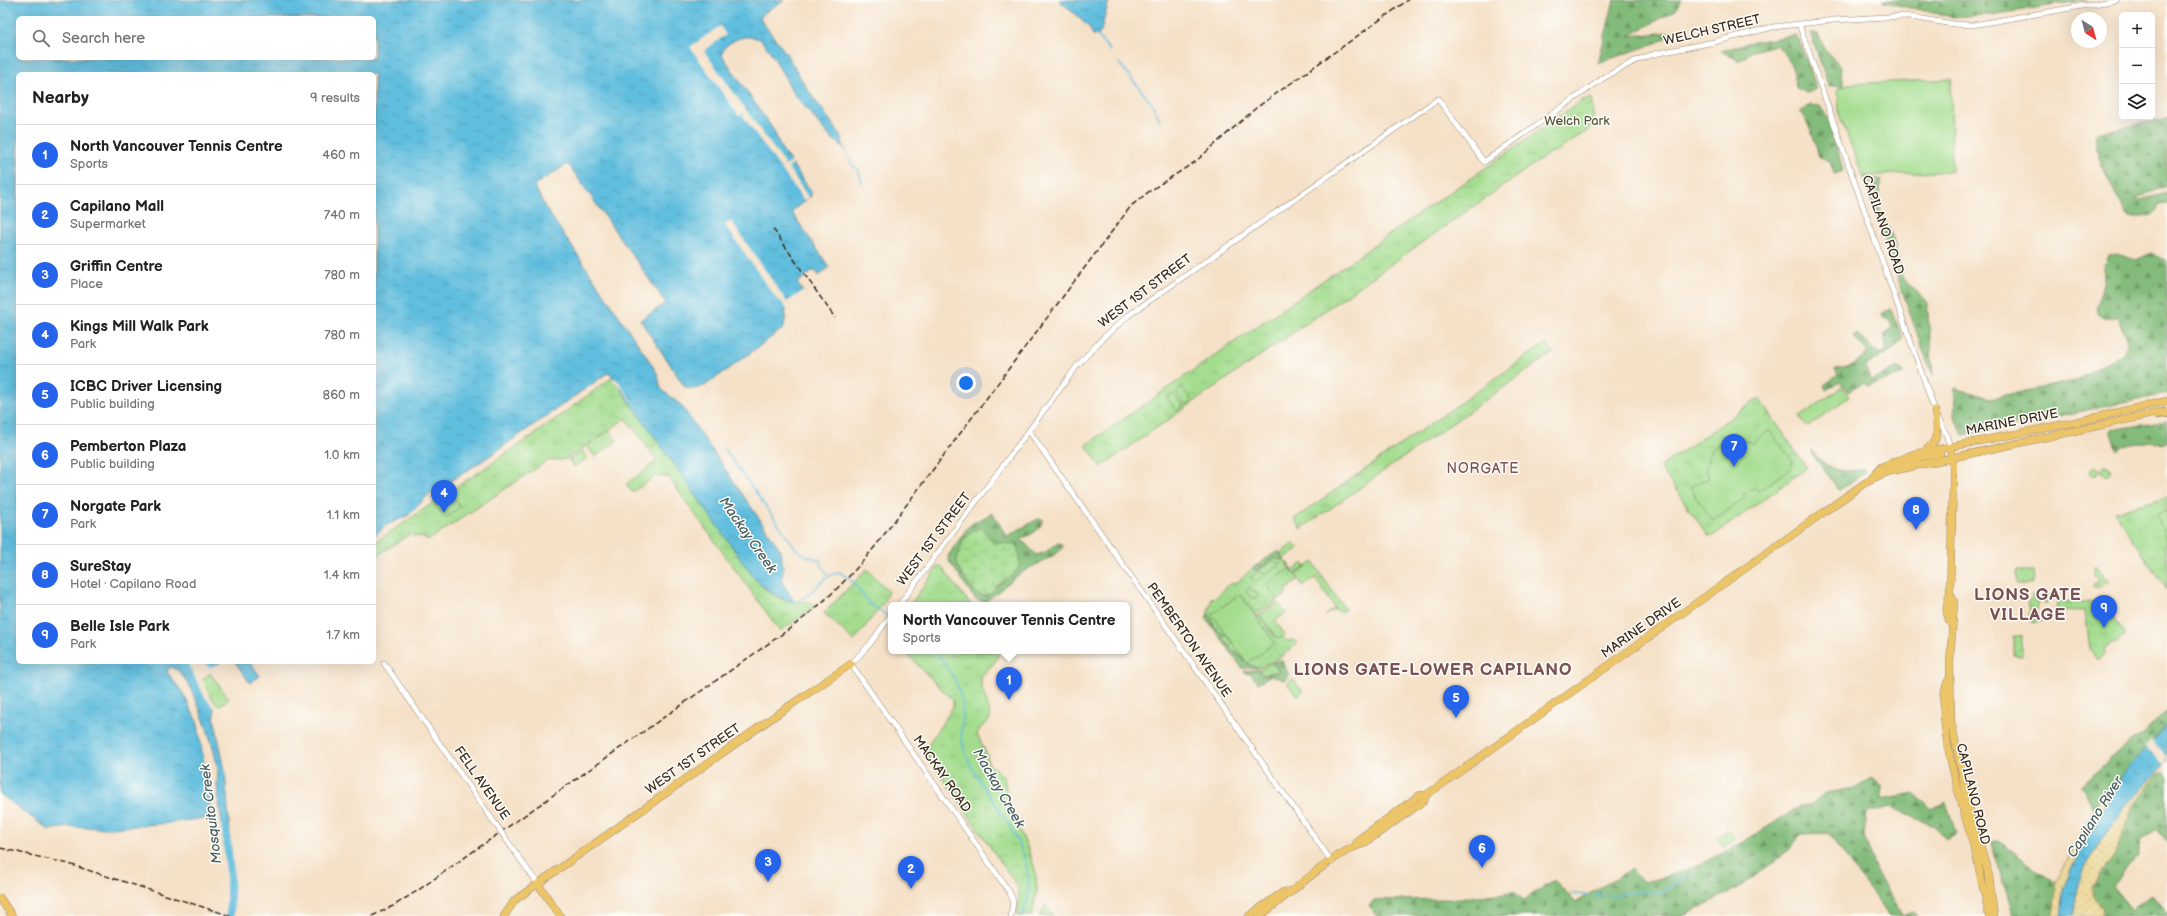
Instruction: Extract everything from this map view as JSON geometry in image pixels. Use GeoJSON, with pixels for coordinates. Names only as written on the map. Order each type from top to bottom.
{"type":"FeatureCollection","features":[{"type":"Feature","properties":{"kind":"highway"},"geometry":{"type":"LineString","coordinates":[[2157,414],[2167,411]]}},
{"type":"Feature","properties":{"kind":"main road","name":"MARINE DRIVE"},"geometry":{"type":"LineString","coordinates":[[1260,916],[1332,862],[1355,846],[1363,844],[1424,801],[1426,794],[1869,480],[1881,468],[1905,456],[1924,451],[1950,447],[2167,401]]}},
{"type":"Feature","properties":{"kind":"main road"},"geometry":{"type":"LineString","coordinates":[[1924,451],[1934,444],[1938,430],[1934,411]]}},
{"type":"Feature","properties":{"kind":"main road","name":"MARINE DRIVE"},"geometry":{"type":"LineString","coordinates":[[1869,480],[1887,472],[2157,414]]}},
{"type":"Feature","properties":{"kind":"main road"},"geometry":{"type":"LineString","coordinates":[[1887,472],[1899,464],[1940,453],[1950,447]]}},
{"type":"Feature","properties":{"kind":"main road","name":"CAPILANO ROAD"},"geometry":{"type":"LineString","coordinates":[[1950,447],[1952,459],[1950,593],[1947,602],[1946,616],[1951,624]]}},
{"type":"Feature","properties":{"kind":"main road","name":"CAPILANO ROAD"},"geometry":{"type":"LineString","coordinates":[[1950,593],[1954,601],[1954,616],[1951,624],[1951,721],[1962,776],[1989,876],[1994,916]]}},
{"type":"Feature","properties":{"kind":"main road","name":"WEST 1ST STREET"},"geometry":{"type":"LineString","coordinates":[[504,916],[512,904],[538,884],[851,664]]}},
{"type":"Feature","properties":{"kind":"main road","name":"CAPILANO ROAD"},"geometry":{"type":"LineString","coordinates":[[1950,678],[1946,684],[1943,707],[1946,737],[1979,867],[1989,916]]}},
{"type":"Feature","properties":{"kind":"main road"},"geometry":{"type":"LineString","coordinates":[[1946,737],[1950,741],[1958,771],[1962,776]]}},
{"type":"Feature","properties":{"kind":"main road","name":"FELL AVENUE"},"geometry":{"type":"LineString","coordinates":[[538,884],[560,916]]}},
{"type":"Feature","properties":{"kind":"main road","name":"MARINE DRIVE"},"geometry":{"type":"LineString","coordinates":[[1249,916],[1282,892],[1292,891]]}},
{"type":"Feature","properties":{"kind":"main road"},"geometry":{"type":"LineString","coordinates":[[0,898],[12,916]]}},
{"type":"Feature","properties":{"kind":"street","name":"WELCH STREET"},"geometry":{"type":"LineString","coordinates":[[1438,99],[1484,162],[1605,77],[1634,61],[1668,50],[1714,42],[1773,27],[1799,24],[1898,15],[1953,24],[1973,25],[2117,0]]}},
{"type":"Feature","properties":{"kind":"street","name":"CAPILANO ROAD"},"geometry":{"type":"LineString","coordinates":[[1799,24],[1934,411],[1946,434],[1950,447]]}},
{"type":"Feature","properties":{"kind":"street","name":"WEST 1ST STREET"},"geometry":{"type":"LineString","coordinates":[[901,602],[1083,359],[1120,323],[1438,99]]}},
{"type":"Feature","properties":{"kind":"street","name":"PEMBERTON AVENUE"},"geometry":{"type":"LineString","coordinates":[[1029,431],[1332,862]]}},
{"type":"Feature","properties":{"kind":"street","name":"WEST 1ST STREET"},"geometry":{"type":"LineString","coordinates":[[851,664],[870,644],[888,619]]}},
{"type":"Feature","properties":{"kind":"street","name":"FELL AVENUE"},"geometry":{"type":"LineString","coordinates":[[384,663],[538,884]]}},
{"type":"Feature","properties":{"kind":"street","name":"MACKAY ROAD"},"geometry":{"type":"LineString","coordinates":[[851,664],[978,844],[1012,897],[1011,916]]}},
{"type":"Feature","properties":{"kind":"green space"},"geometry":{"type":"Polygon","coordinates":[[[1614,0],[1681,0],[1676,10],[1629,36],[1680,31],[1656,43],[1598,63],[1614,0]]]}},
{"type":"Feature","properties":{"kind":"green space"},"geometry":{"type":"Polygon","coordinates":[[[1883,0],[2087,0],[1998,14],[1952,17],[1884,2],[1883,0]]]}},
{"type":"Feature","properties":{"kind":"green space"},"geometry":{"type":"Polygon","coordinates":[[[1810,32],[1818,34],[1825,50],[1840,65],[1844,86],[1829,87],[1810,32]]]}},
{"type":"Feature","properties":{"kind":"green space"},"geometry":{"type":"Polygon","coordinates":[[[1796,35],[1817,89],[1807,93],[1796,88],[1791,64],[1785,54],[1776,45],[1753,51],[1739,61],[1721,51],[1747,43],[1796,35]]]}},
{"type":"Feature","properties":{"kind":"green space"},"geometry":{"type":"Polygon","coordinates":[[[1951,79],[1952,171],[1863,176],[1839,114],[1838,89],[1848,84],[1951,79]]]}},
{"type":"Feature","properties":{"kind":"green space","name":"Welch Park"},"geometry":{"type":"Polygon","coordinates":[[[1592,98],[1594,126],[1557,151],[1550,153],[1101,467],[1086,445],[1583,100],[1592,98]]]}},
{"type":"Feature","properties":{"kind":"green space"},"geometry":{"type":"Polygon","coordinates":[[[1810,105],[1820,106],[1831,123],[1843,171],[1834,174],[1830,161],[1819,158],[1812,134],[1800,112],[1810,105]]]}},
{"type":"Feature","properties":{"kind":"green space"},"geometry":{"type":"Polygon","coordinates":[[[2167,118],[2167,186],[2134,199],[2140,200],[2167,193],[2167,204],[2160,205],[2158,210],[2151,215],[2143,217],[2129,217],[2105,173],[2097,151],[2096,133],[2167,118]]]}},
{"type":"Feature","properties":{"kind":"green space"},"geometry":{"type":"Polygon","coordinates":[[[1863,176],[1882,180],[1877,203],[1894,241],[1903,279],[1927,301],[1933,375],[1922,348],[1863,176]]]}},
{"type":"Feature","properties":{"kind":"green space"},"geometry":{"type":"Polygon","coordinates":[[[2151,253],[2167,262],[2167,394],[1963,435],[1954,416],[1955,388],[1990,398],[2075,381],[2123,353],[2127,344],[2118,318],[2103,318],[2099,315],[2097,308],[2104,278],[2103,268],[2108,255],[2117,254],[2136,260],[2151,253]]]}},
{"type":"Feature","properties":{"kind":"green space"},"geometry":{"type":"Polygon","coordinates":[[[1891,309],[1903,339],[1894,349],[1865,366],[1871,381],[1895,368],[1899,368],[1903,371],[1903,374],[1868,386],[1863,383],[1848,392],[1840,382],[1826,390],[1824,385],[1838,375],[1835,369],[1845,368],[1853,364],[1868,352],[1853,336],[1857,333],[1872,349],[1880,353],[1885,352],[1886,344],[1884,335],[1892,328],[1890,321],[1883,318],[1882,313],[1891,309]]]}},
{"type":"Feature","properties":{"kind":"green space"},"geometry":{"type":"Polygon","coordinates":[[[1546,343],[1554,352],[1301,529],[1294,519],[1546,343]]]}},
{"type":"Feature","properties":{"kind":"green space"},"geometry":{"type":"Polygon","coordinates":[[[613,377],[754,578],[768,591],[780,599],[806,602],[816,606],[780,631],[668,477],[656,476],[632,492],[626,484],[657,461],[626,418],[567,459],[547,461],[429,540],[422,537],[412,536],[410,534],[376,557],[376,542],[532,436],[613,377]]]}},
{"type":"Feature","properties":{"kind":"green space"},"geometry":{"type":"Polygon","coordinates":[[[1182,387],[1192,401],[1185,405],[1176,392],[1182,387]]]}},
{"type":"Feature","properties":{"kind":"green space"},"geometry":{"type":"Polygon","coordinates":[[[1842,387],[1849,397],[1808,427],[1800,417],[1842,387]]]}},
{"type":"Feature","properties":{"kind":"green space"},"geometry":{"type":"Polygon","coordinates":[[[1174,394],[1183,407],[1177,411],[1167,398],[1174,394]]]}},
{"type":"Feature","properties":{"kind":"green space"},"geometry":{"type":"Polygon","coordinates":[[[1759,398],[1807,468],[1713,536],[1708,536],[1660,467],[1759,398]]]}},
{"type":"Feature","properties":{"kind":"green space"},"geometry":{"type":"Polygon","coordinates":[[[2167,421],[2167,442],[2141,442],[2128,444],[2117,450],[2110,430],[2167,421]]]}},
{"type":"Feature","properties":{"kind":"green space"},"geometry":{"type":"Polygon","coordinates":[[[609,430],[617,441],[595,457],[587,446],[609,430]]]}},
{"type":"Feature","properties":{"kind":"green space"},"geometry":{"type":"Polygon","coordinates":[[[1769,430],[1792,461],[1790,469],[1758,491],[1755,487],[1743,494],[1745,498],[1712,520],[1690,488],[1700,481],[1709,479],[1706,469],[1707,459],[1711,451],[1725,440],[1734,438],[1744,439],[1753,444],[1769,430]]]}},
{"type":"Feature","properties":{"kind":"green space"},"geometry":{"type":"Polygon","coordinates":[[[1811,450],[1823,462],[1834,469],[1848,471],[1864,469],[1866,472],[1839,490],[1810,451],[1811,450]]]}},
{"type":"Feature","properties":{"kind":"green space"},"geometry":{"type":"Polygon","coordinates":[[[582,451],[587,458],[574,467],[569,460],[582,451]]]}},
{"type":"Feature","properties":{"kind":"green space"},"geometry":{"type":"Polygon","coordinates":[[[2106,465],[2111,470],[2106,475],[2101,470],[2106,465]]]}},
{"type":"Feature","properties":{"kind":"green space"},"geometry":{"type":"Polygon","coordinates":[[[2095,466],[2100,471],[2095,476],[2090,471],[2095,466]]]}},
{"type":"Feature","properties":{"kind":"green space"},"geometry":{"type":"Polygon","coordinates":[[[451,495],[460,507],[445,518],[436,506],[451,495]]]}},
{"type":"Feature","properties":{"kind":"green space"},"geometry":{"type":"Polygon","coordinates":[[[2167,497],[2167,590],[2114,511],[2167,497]]]}},
{"type":"Feature","properties":{"kind":"green space"},"geometry":{"type":"Polygon","coordinates":[[[2167,511],[2167,544],[2157,514],[2167,511]]]}},
{"type":"Feature","properties":{"kind":"green space"},"geometry":{"type":"Polygon","coordinates":[[[993,513],[1007,536],[1038,519],[1043,519],[1038,529],[1023,538],[1021,541],[1026,544],[1036,555],[1044,553],[1058,543],[1062,544],[1063,547],[1051,557],[1020,574],[984,602],[975,599],[949,561],[948,556],[967,528],[973,523],[993,513]]]}},
{"type":"Feature","properties":{"kind":"green space"},"geometry":{"type":"Polygon","coordinates":[[[977,528],[983,529],[993,542],[1010,544],[1014,542],[1017,547],[1019,557],[1019,567],[1015,574],[999,584],[990,594],[983,596],[973,590],[956,562],[964,539],[977,528]]]}},
{"type":"Feature","properties":{"kind":"green space"},"geometry":{"type":"Polygon","coordinates":[[[1294,543],[1298,548],[1284,559],[1280,553],[1294,543]]]}},
{"type":"Feature","properties":{"kind":"green space"},"geometry":{"type":"Polygon","coordinates":[[[1278,551],[1284,560],[1273,559],[1255,571],[1254,567],[1278,551]]]}},
{"type":"Feature","properties":{"kind":"green space"},"geometry":{"type":"Polygon","coordinates":[[[1278,558],[1284,560],[1290,569],[1268,584],[1278,601],[1255,614],[1240,594],[1275,643],[1256,616],[1259,615],[1275,637],[1283,637],[1287,641],[1294,640],[1297,644],[1282,656],[1280,655],[1280,658],[1258,668],[1244,662],[1238,653],[1233,651],[1212,623],[1212,619],[1208,613],[1212,597],[1215,598],[1229,585],[1238,582],[1254,567],[1257,571],[1273,559],[1278,558]]]}},
{"type":"Feature","properties":{"kind":"green space"},"geometry":{"type":"Polygon","coordinates":[[[1273,561],[1280,563],[1279,568],[1275,567],[1264,575],[1260,570],[1273,561]]]}},
{"type":"Feature","properties":{"kind":"green space"},"geometry":{"type":"Polygon","coordinates":[[[1287,562],[1293,571],[1303,563],[1306,566],[1294,574],[1287,562]]]}},
{"type":"Feature","properties":{"kind":"green space"},"geometry":{"type":"Polygon","coordinates":[[[1313,562],[1321,574],[1303,587],[1296,574],[1313,562]]]}},
{"type":"Feature","properties":{"kind":"green space"},"geometry":{"type":"Polygon","coordinates":[[[941,566],[969,602],[912,602],[937,568],[941,566]]]}},
{"type":"Feature","properties":{"kind":"green space"},"geometry":{"type":"Polygon","coordinates":[[[2094,566],[2097,566],[2109,583],[2103,583],[2102,587],[2093,587],[2093,582],[2098,582],[2098,576],[2094,575],[2094,566]]]}},
{"type":"Feature","properties":{"kind":"green space"},"geometry":{"type":"Polygon","coordinates":[[[867,569],[888,591],[884,602],[854,641],[824,613],[867,569]]]}},
{"type":"Feature","properties":{"kind":"green space"},"geometry":{"type":"Polygon","coordinates":[[[1290,569],[1298,578],[1297,581],[1287,589],[1284,597],[1277,599],[1268,584],[1290,569]]]}},
{"type":"Feature","properties":{"kind":"green space"},"geometry":{"type":"Polygon","coordinates":[[[1260,571],[1263,576],[1255,582],[1251,577],[1260,571]]]}},
{"type":"Feature","properties":{"kind":"green space"},"geometry":{"type":"Polygon","coordinates":[[[2017,571],[2034,571],[2033,584],[2017,584],[2017,571]]]}},
{"type":"Feature","properties":{"kind":"green space"},"geometry":{"type":"Polygon","coordinates":[[[1322,576],[1345,609],[1340,613],[1336,609],[1325,615],[1335,608],[1316,580],[1322,576]]]}},
{"type":"Feature","properties":{"kind":"green space"},"geometry":{"type":"Polygon","coordinates":[[[1249,588],[1258,594],[1257,598],[1251,598],[1246,592],[1249,588]]]}},
{"type":"Feature","properties":{"kind":"green space"},"geometry":{"type":"Polygon","coordinates":[[[1240,594],[1275,643],[1247,663],[1212,614],[1240,594]]]}},
{"type":"Feature","properties":{"kind":"green space"},"geometry":{"type":"Polygon","coordinates":[[[2043,594],[2052,595],[2052,600],[2048,597],[2046,603],[2043,604],[2043,599],[2041,599],[2038,601],[2037,610],[2029,610],[2027,603],[2032,599],[2032,595],[2039,598],[2043,594]]]}},
{"type":"Feature","properties":{"kind":"green space"},"geometry":{"type":"Polygon","coordinates":[[[2057,601],[2103,603],[2126,635],[2116,643],[2113,641],[2104,649],[2105,653],[2098,660],[2090,649],[2085,611],[2056,610],[2057,601]]]}},
{"type":"Feature","properties":{"kind":"green space"},"geometry":{"type":"Polygon","coordinates":[[[1278,603],[1286,613],[1275,621],[1285,635],[1278,639],[1259,615],[1278,603]]]}},
{"type":"Feature","properties":{"kind":"green space"},"geometry":{"type":"Polygon","coordinates":[[[2034,611],[2042,617],[2049,614],[2051,617],[2033,624],[2029,613],[2034,611]]]}},
{"type":"Feature","properties":{"kind":"green space"},"geometry":{"type":"Polygon","coordinates":[[[1208,613],[1214,626],[1222,634],[1225,634],[1223,638],[1234,652],[1247,663],[1258,668],[1242,668],[1206,618],[1208,613]]]}},
{"type":"Feature","properties":{"kind":"green space"},"geometry":{"type":"Polygon","coordinates":[[[2013,636],[2022,636],[2022,656],[2013,655],[2013,636]]]}},
{"type":"Feature","properties":{"kind":"green space"},"geometry":{"type":"Polygon","coordinates":[[[907,654],[998,654],[994,663],[982,676],[981,683],[989,709],[990,720],[981,727],[977,734],[987,755],[988,763],[1004,777],[1010,809],[1029,851],[1036,873],[1037,891],[1032,916],[1017,916],[1019,899],[1018,887],[926,754],[929,743],[953,707],[953,701],[907,654]]]}},
{"type":"Feature","properties":{"kind":"green space"},"geometry":{"type":"Polygon","coordinates":[[[1282,660],[1289,675],[1287,679],[1283,680],[1271,675],[1258,683],[1250,673],[1246,674],[1244,671],[1259,670],[1262,676],[1279,671],[1272,663],[1282,660]]]}},
{"type":"Feature","properties":{"kind":"green space"},"geometry":{"type":"Polygon","coordinates":[[[1272,663],[1279,671],[1260,675],[1259,670],[1272,663]]]}},
{"type":"Feature","properties":{"kind":"green space"},"geometry":{"type":"Polygon","coordinates":[[[210,673],[229,699],[218,706],[199,682],[210,673]]]}},
{"type":"Feature","properties":{"kind":"green space"},"geometry":{"type":"Polygon","coordinates":[[[1293,679],[1303,692],[1297,696],[1287,683],[1293,679]]]}},
{"type":"Feature","properties":{"kind":"green space"},"geometry":{"type":"Polygon","coordinates":[[[2167,711],[2167,725],[2094,808],[2081,785],[2132,740],[2142,735],[2167,711]]]}},
{"type":"Feature","properties":{"kind":"green space"},"geometry":{"type":"Polygon","coordinates":[[[2164,772],[2167,775],[2167,843],[2156,829],[2141,842],[2138,856],[2112,886],[2132,910],[2152,894],[2167,912],[2167,916],[2102,916],[2103,908],[2094,896],[2092,887],[2114,856],[2133,806],[2156,776],[2164,772]]]}},
{"type":"Feature","properties":{"kind":"green space"},"geometry":{"type":"Polygon","coordinates":[[[1872,778],[1881,785],[1882,799],[1914,793],[1931,809],[1946,802],[1956,833],[1948,840],[1933,826],[1891,807],[1867,813],[1864,836],[1876,871],[1902,915],[1915,911],[1918,916],[1889,916],[1828,833],[1801,834],[1789,850],[1742,886],[1683,916],[1376,916],[1369,905],[1374,900],[1450,899],[1514,892],[1524,900],[1554,880],[1576,902],[1631,869],[1644,882],[1686,870],[1725,852],[1800,806],[1810,805],[1825,793],[1856,788],[1872,778]]]}},
{"type":"Feature","properties":{"kind":"green space"},"geometry":{"type":"Polygon","coordinates":[[[1728,830],[1735,839],[1724,847],[1717,838],[1728,830]]]}},
{"type":"Feature","properties":{"kind":"green space"},"geometry":{"type":"Polygon","coordinates":[[[1999,841],[2056,884],[2057,894],[2052,916],[2013,916],[1991,842],[1999,841]]]}},
{"type":"Feature","properties":{"kind":"green space"},"geometry":{"type":"Polygon","coordinates":[[[1046,905],[1054,916],[1040,916],[1046,905]]]}},
{"type":"Feature","properties":{"kind":"sand"},"geometry":{"type":"Polygon","coordinates":[[[2167,725],[2167,762],[2133,806],[2114,856],[2092,887],[2094,896],[2103,908],[2102,916],[2052,916],[2057,894],[2056,882],[2094,808],[2167,725]]]}},
{"type":"Feature","properties":{"kind":"water"},"geometry":{"type":"Polygon","coordinates":[[[0,0],[784,0],[764,13],[760,19],[786,53],[806,87],[839,133],[844,147],[831,138],[794,94],[770,51],[760,39],[745,37],[737,39],[724,48],[722,55],[774,131],[782,150],[811,191],[811,196],[792,211],[829,267],[819,276],[815,270],[797,283],[807,297],[786,310],[784,328],[705,386],[693,389],[685,387],[640,320],[666,303],[568,164],[534,185],[545,207],[651,363],[658,375],[661,389],[681,405],[780,549],[783,568],[782,581],[794,602],[772,593],[754,578],[609,372],[488,457],[426,497],[409,515],[385,526],[376,534],[376,72],[16,72],[16,664],[218,664],[199,679],[214,707],[215,722],[225,770],[230,833],[225,833],[223,828],[217,791],[218,770],[201,712],[186,681],[178,671],[170,667],[167,672],[183,693],[198,724],[212,817],[169,823],[110,828],[67,827],[49,830],[0,794],[0,0]]]}},
{"type":"Feature","properties":{"kind":"water"},"geometry":{"type":"Polygon","coordinates":[[[1059,0],[1109,0],[1101,31],[1098,36],[1093,35],[1088,26],[1059,0]]]}},
{"type":"Feature","properties":{"kind":"water"},"geometry":{"type":"Polygon","coordinates":[[[236,664],[251,664],[260,676],[250,683],[236,664]]]}},
{"type":"Feature","properties":{"kind":"water"},"geometry":{"type":"Polygon","coordinates":[[[2167,725],[2167,762],[2126,805],[2086,865],[2077,887],[2074,916],[2061,916],[2064,889],[2078,855],[2123,774],[2167,725]]]}},
{"type":"Feature","properties":{"kind":"pier"},"geometry":{"type":"Polygon","coordinates":[[[720,26],[726,35],[718,40],[719,42],[717,41],[704,51],[786,166],[793,161],[794,163],[788,168],[809,198],[804,201],[743,116],[745,113],[739,116],[690,47],[720,26]]]}},
{"type":"Feature","properties":{"kind":"pier"},"geometry":{"type":"Polygon","coordinates":[[[731,221],[787,302],[803,291],[808,297],[788,311],[780,300],[778,301],[725,225],[731,221]]]}},
{"type":"Feature","properties":{"kind":"pier"},"geometry":{"type":"Polygon","coordinates":[[[614,378],[619,382],[642,416],[623,390],[612,379],[614,378]]]}},
{"type":"Feature","properties":{"kind":"pier"},"geometry":{"type":"Polygon","coordinates":[[[188,664],[205,664],[210,668],[221,664],[202,679],[216,710],[205,697],[188,664]]]}},
{"type":"Feature","properties":{"kind":"pier"},"geometry":{"type":"Polygon","coordinates":[[[2151,740],[2167,756],[2166,767],[2145,746],[2151,740]]]}},
{"type":"Feature","properties":{"kind":"waterway"},"geometry":{"type":"LineString","coordinates":[[1098,36],[1110,51]]}},
{"type":"Feature","properties":{"kind":"waterway"},"geometry":{"type":"LineString","coordinates":[[1119,63],[1152,104],[1160,120]]}},
{"type":"Feature","properties":{"kind":"waterway"},"geometry":{"type":"LineString","coordinates":[[844,147],[852,165],[858,169],[862,183]]}},
{"type":"Feature","properties":{"kind":"waterway"},"geometry":{"type":"LineString","coordinates":[[723,447],[797,550],[807,556],[819,560],[828,576]]}},
{"type":"Feature","properties":{"kind":"waterway","name":"Mackay Creek"},"geometry":{"type":"LineString","coordinates":[[794,602],[807,596],[826,578],[839,572],[850,579],[870,604],[888,616]]}},
{"type":"Feature","properties":{"kind":"waterway"},"geometry":{"type":"LineString","coordinates":[[2032,597],[2038,599],[2044,595],[2051,596]]}},
{"type":"Feature","properties":{"kind":"waterway","name":"Mackay Creek"},"geometry":{"type":"LineString","coordinates":[[936,654],[948,668],[959,689],[962,708],[962,741],[969,762],[1015,836],[1022,852],[1028,873],[1029,888],[1027,901],[1022,916]]}},
{"type":"Feature","properties":{"kind":"waterway","name":"Mosquito Creek"},"geometry":{"type":"LineString","coordinates":[[225,823],[230,872],[230,916]]}},
{"type":"Feature","properties":{"kind":"waterway"},"geometry":{"type":"LineString","coordinates":[[1610,895],[1642,891],[1662,892],[1686,877]]}},
{"type":"Feature","properties":{"kind":"waterway"},"geometry":{"type":"LineString","coordinates":[[1572,894],[1588,895]]}},
{"type":"Feature","properties":{"kind":"waterway"},"geometry":{"type":"LineString","coordinates":[[1594,896],[1604,895]]}},
{"type":"Feature","properties":{"kind":"railway"},"geometry":{"type":"LineString","coordinates":[[372,916],[393,906],[417,891],[785,632],[822,602],[856,569],[877,544],[1131,206],[1151,190],[1195,162],[1256,108],[1408,0]]}},
{"type":"Feature","properties":{"kind":"railway"},"geometry":{"type":"LineString","coordinates":[[773,229],[835,318]]}},
{"type":"Feature","properties":{"kind":"railway"},"geometry":{"type":"LineString","coordinates":[[0,848],[69,864],[231,916]]}},
{"type":"Feature","properties":{"kind":"place","name":"Norgate Park"},"geometry":{"type":"Point","coordinates":[1734,467]}},
{"type":"Feature","properties":{"kind":"place","name":"Kings Mill Walk Park"},"geometry":{"type":"Point","coordinates":[444,513]}},
{"type":"Feature","properties":{"kind":"place","name":"SureStay"},"geometry":{"type":"Point","coordinates":[1916,530]}},
{"type":"Feature","properties":{"kind":"place","name":"Belle Isle Park"},"geometry":{"type":"Point","coordinates":[2104,628]}},
{"type":"Feature","properties":{"kind":"place","name":"North Vancouver Tennis Centre"},"geometry":{"type":"Point","coordinates":[1009,700]}},
{"type":"Feature","properties":{"kind":"place","name":"ICBC Driver Licensing"},"geometry":{"type":"Point","coordinates":[1456,718]}},
{"type":"Feature","properties":{"kind":"place","name":"Pemberton Plaza"},"geometry":{"type":"Point","coordinates":[1482,868]}},
{"type":"Feature","properties":{"kind":"place","name":"Griffin Centre"},"geometry":{"type":"Point","coordinates":[768,882]}},
{"type":"Feature","properties":{"kind":"place","name":"Capilano Mall"},"geometry":{"type":"Point","coordinates":[911,889]}},
{"type":"Feature","properties":{"kind":"district","name":"NORGATE"},"geometry":{"type":"Point","coordinates":[1483,468]}},
{"type":"Feature","properties":{"kind":"district","name":"LIONS GATE VILLAGE"},"geometry":{"type":"Point","coordinates":[2028,605]}},
{"type":"Feature","properties":{"kind":"district","name":"LIONS GATE-LOWER CAPILANO"},"geometry":{"type":"Point","coordinates":[1433,670]}},
{"type":"Feature","properties":{"kind":"water label","name":"Capilano River"},"geometry":{"type":"Point","coordinates":[2095,817]}}]}
